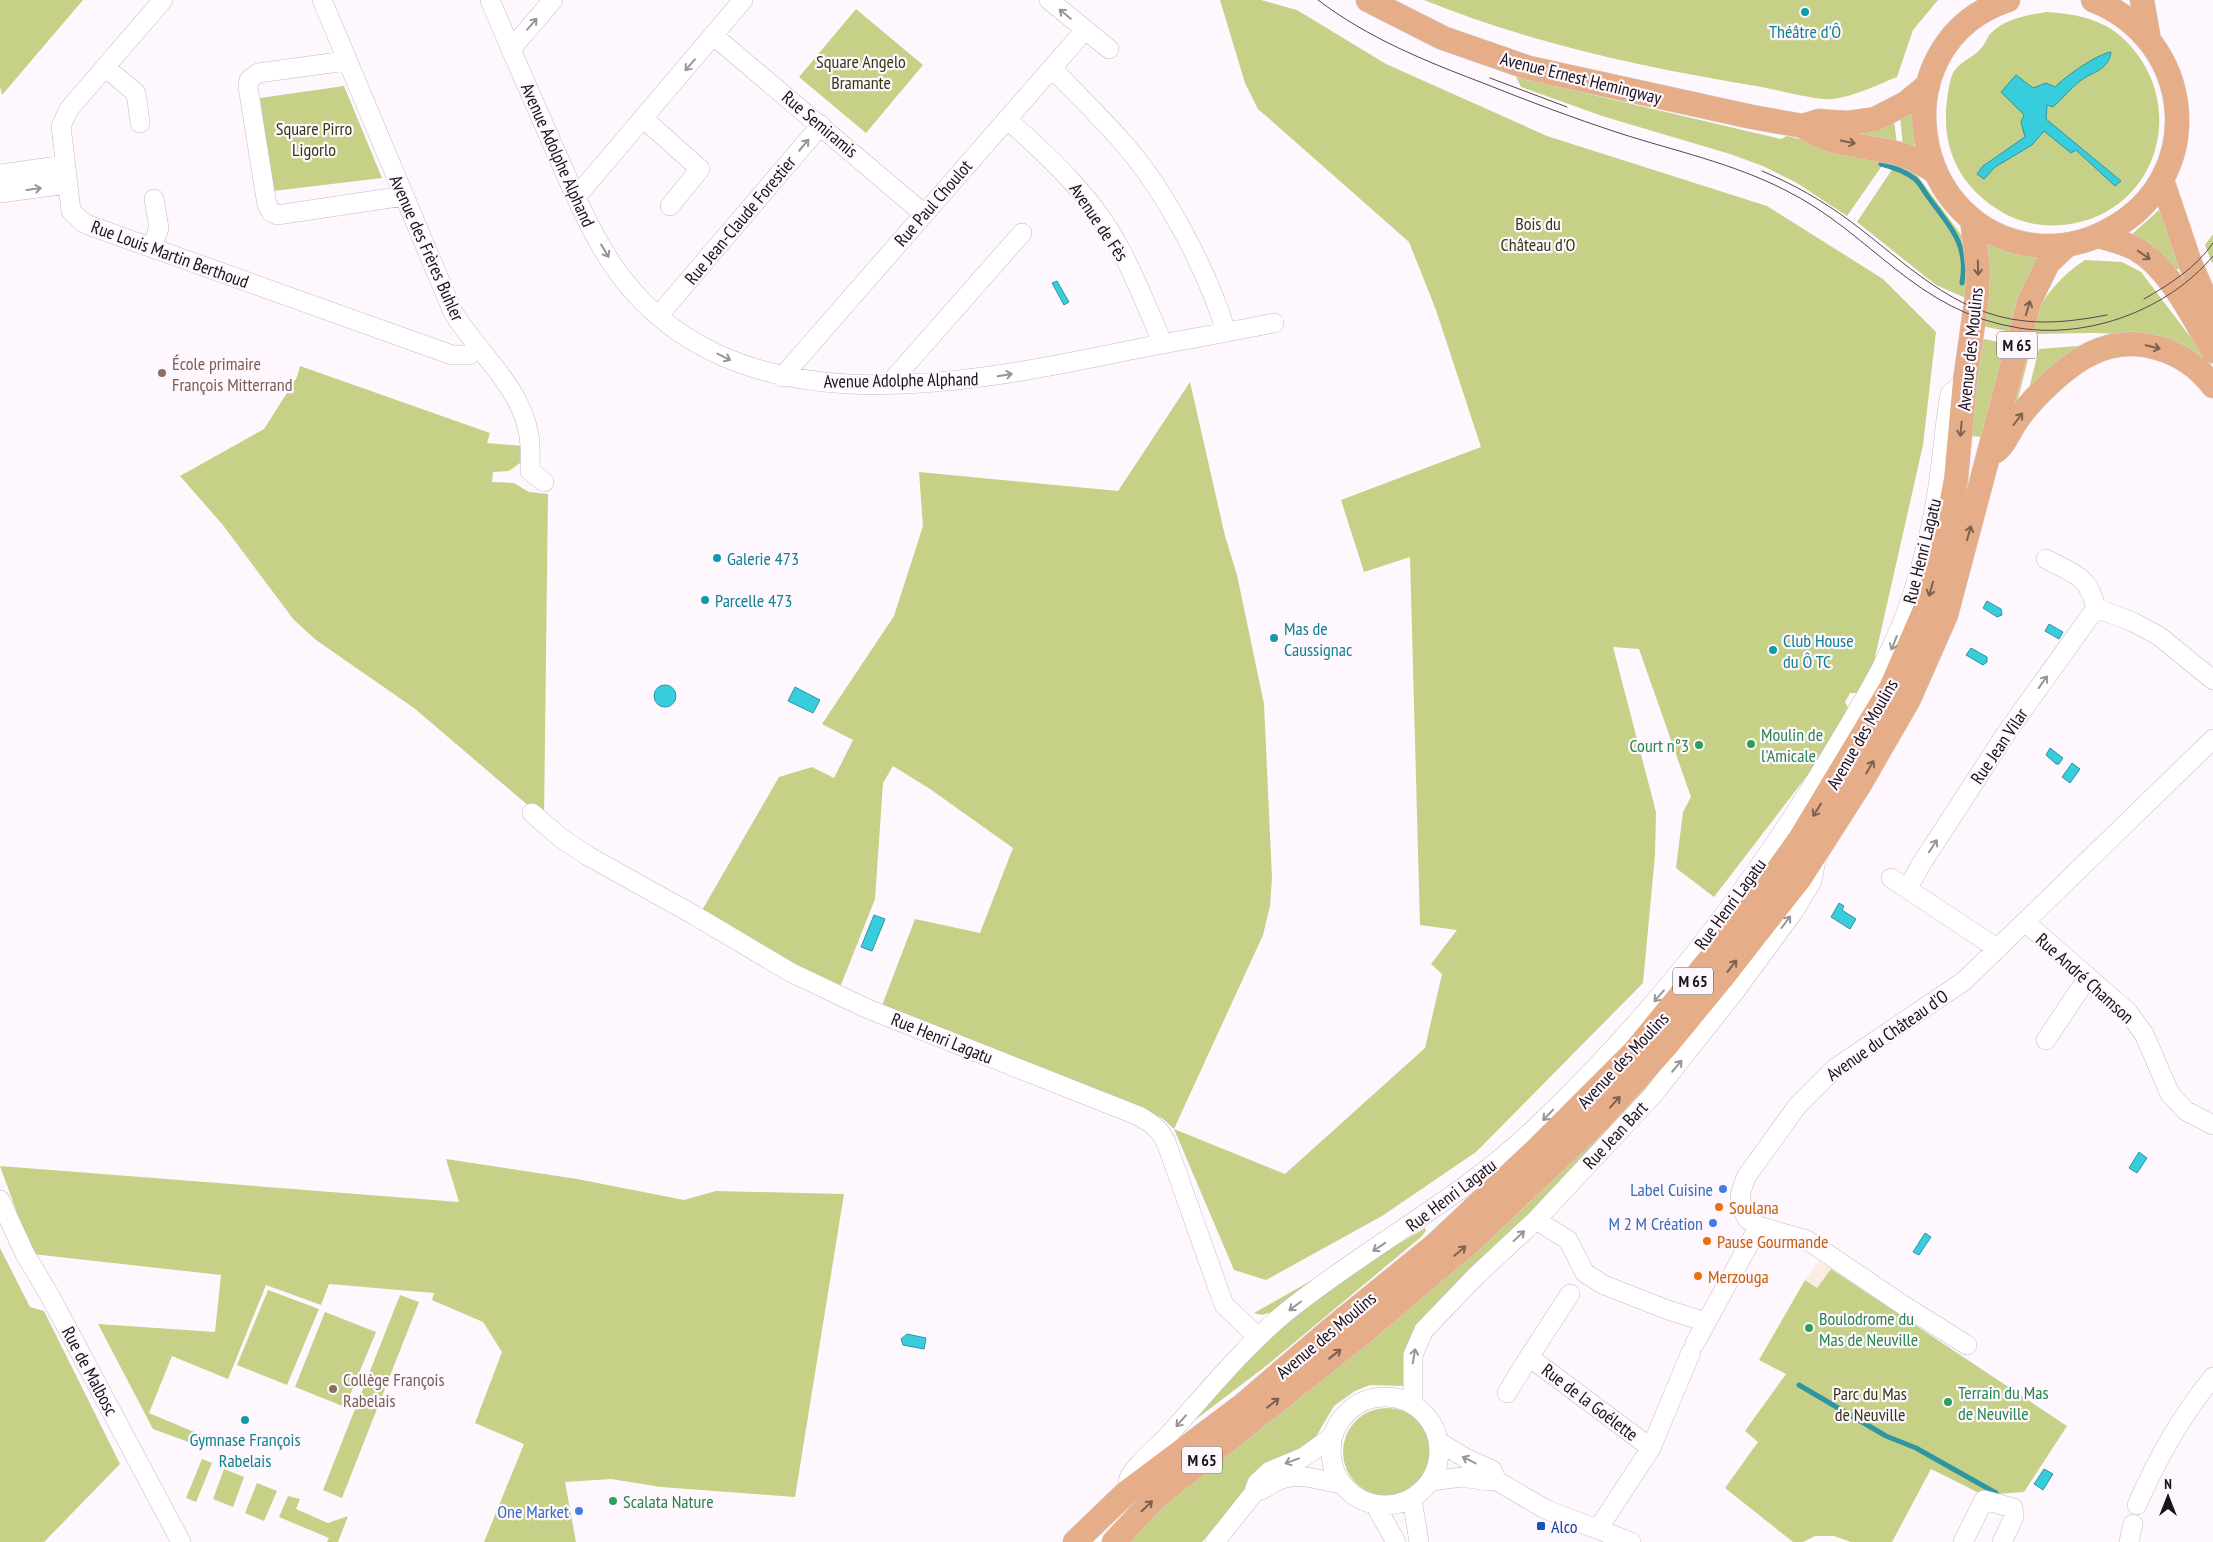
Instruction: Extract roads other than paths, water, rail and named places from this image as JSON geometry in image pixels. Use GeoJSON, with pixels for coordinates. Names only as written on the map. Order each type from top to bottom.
{"type":"FeatureCollection","features":[{"type":"Feature","properties":{"kind":"main road","name":"Avenue Ernest Hemingway"},"geometry":{"type":"LineString","coordinates":[[1368,0],[1443,38],[1529,68],[1724,111],[1803,126],[1815,135],[1896,153],[1919,161],[1934,171]]}},
{"type":"Feature","properties":{"kind":"main road"},"geometry":{"type":"LineString","coordinates":[[2008,0],[1977,15],[1958,32],[1942,52],[1928,85],[1923,106],[1923,128],[1927,150],[1934,171],[1950,198],[1972,219],[1994,233],[2017,242],[2042,246],[2067,245],[2099,236],[2124,222],[2146,203],[2162,180],[2175,145],[2177,108],[2168,72],[2150,40],[2142,0]]}},
{"type":"Feature","properties":{"kind":"main road"},"geometry":{"type":"LineString","coordinates":[[2093,0],[2121,14],[2150,40]]}},
{"type":"Feature","properties":{"kind":"main road","name":"Avenue Ernest Hemingway"},"geometry":{"type":"LineString","coordinates":[[1803,126],[1819,121],[1847,123],[1875,119],[1894,111],[1928,85]]}},
{"type":"Feature","properties":{"kind":"main road"},"geometry":{"type":"LineString","coordinates":[[2162,180],[2190,263],[2213,316]]}},
{"type":"Feature","properties":{"kind":"main road","name":"Avenue des Moulins"},"geometry":{"type":"LineString","coordinates":[[1075,1542],[1127,1492],[1243,1404],[1442,1238],[1538,1148],[1635,1051],[1745,916],[1800,839],[1891,688],[1924,612],[1942,553],[1956,479],[1978,269],[1972,219]]}},
{"type":"Feature","properties":{"kind":"main road"},"geometry":{"type":"LineString","coordinates":[[2099,236],[2136,249],[2155,262],[2184,303],[2213,351]]}},
{"type":"Feature","properties":{"kind":"main road","name":"Avenue des Moulins"},"geometry":{"type":"LineString","coordinates":[[1114,1542],[1155,1498],[1367,1329],[1472,1240],[1601,1118],[1666,1046],[1721,979],[1817,853],[1860,784],[1909,699],[1946,615],[2029,302],[2048,264],[2067,245]]}},
{"type":"Feature","properties":{"kind":"main road"},"geometry":{"type":"LineString","coordinates":[[1988,456],[2005,444],[2011,430],[2043,390],[2089,354],[2107,347],[2130,344],[2150,345],[2170,352],[2188,361],[2213,386]]}},
{"type":"Feature","properties":{"kind":"street","name":"Rue Louis Martin Berthoud"},"geometry":{"type":"LineString","coordinates":[[163,0],[69,109],[61,126],[71,211],[84,223],[452,355],[469,355],[478,349]]}},
{"type":"Feature","properties":{"kind":"street","name":"Avenue des Frères Buhler"},"geometry":{"type":"LineString","coordinates":[[322,0],[453,312],[478,349],[500,374],[513,394],[522,413],[529,436],[530,471],[544,482]]}},
{"type":"Feature","properties":{"kind":"street","name":"Avenue Adolphe Alphand"},"geometry":{"type":"LineString","coordinates":[[490,0],[576,197],[613,265],[672,327],[721,356],[743,366],[782,377],[813,382],[889,384],[987,379],[1274,323]]}},
{"type":"Feature","properties":{"kind":"street"},"geometry":{"type":"LineString","coordinates":[[511,49],[553,0]]}},
{"type":"Feature","properties":{"kind":"street"},"geometry":{"type":"LineString","coordinates":[[576,197],[743,0]]}},
{"type":"Feature","properties":{"kind":"street"},"geometry":{"type":"LineString","coordinates":[[1049,0],[1108,49]]}},
{"type":"Feature","properties":{"kind":"street","name":"Rue Paul Choulot"},"geometry":{"type":"LineString","coordinates":[[782,377],[1085,30]]}},
{"type":"Feature","properties":{"kind":"street","name":"Rue Semiramis"},"geometry":{"type":"LineString","coordinates":[[714,36],[924,214]]}},
{"type":"Feature","properties":{"kind":"street"},"geometry":{"type":"LineString","coordinates":[[346,61],[258,73],[249,80],[248,87],[267,205],[271,212],[277,215],[404,196]]}},
{"type":"Feature","properties":{"kind":"street"},"geometry":{"type":"LineString","coordinates":[[106,68],[136,93],[140,123]]}},
{"type":"Feature","properties":{"kind":"street"},"geometry":{"type":"LineString","coordinates":[[1052,68],[1126,146],[1165,201],[1196,259],[1226,332]]}},
{"type":"Feature","properties":{"kind":"street","name":"Avenue de Fès"},"geometry":{"type":"LineString","coordinates":[[1007,118],[1064,172],[1119,245],[1163,344]]}},
{"type":"Feature","properties":{"kind":"street"},"geometry":{"type":"LineString","coordinates":[[644,119],[700,169],[670,206]]}},
{"type":"Feature","properties":{"kind":"street","name":"Rue Jean-Claude Forestier"},"geometry":{"type":"LineString","coordinates":[[659,315],[821,125]]}},
{"type":"Feature","properties":{"kind":"street"},"geometry":{"type":"LineString","coordinates":[[0,174],[65,165]]}},
{"type":"Feature","properties":{"kind":"street"},"geometry":{"type":"LineString","coordinates":[[0,193],[67,184]]}},
{"type":"Feature","properties":{"kind":"street"},"geometry":{"type":"LineString","coordinates":[[152,247],[159,228],[154,199]]}},
{"type":"Feature","properties":{"kind":"street"},"geometry":{"type":"LineString","coordinates":[[889,384],[1022,233]]}},
{"type":"Feature","properties":{"kind":"street","name":"Rue Henri Lagatu"},"geometry":{"type":"LineString","coordinates":[[1127,1492],[1130,1476],[1160,1445],[1239,1354],[1258,1337],[1287,1312],[1334,1277],[1494,1164],[1536,1127],[1618,1042],[1678,973],[1740,894],[1815,783],[1891,652],[1911,598],[1929,534],[1940,476],[1942,438],[1950,394],[1965,381]]}},
{"type":"Feature","properties":{"kind":"street"},"geometry":{"type":"LineString","coordinates":[[2046,559],[2086,581],[2092,592],[2096,608],[2133,622],[2159,636],[2213,680]]}},
{"type":"Feature","properties":{"kind":"street","name":"Rue Jean Vilar"},"geometry":{"type":"LineString","coordinates":[[1908,888],[1920,866],[2007,732],[2096,608]]}},
{"type":"Feature","properties":{"kind":"street","name":"Avenue du Château d'O"},"geometry":{"type":"LineString","coordinates":[[1759,1226],[1748,1220],[1744,1213],[1740,1195],[1753,1165],[1798,1105],[1834,1069],[1950,991],[1998,949],[2213,739]]}},
{"type":"Feature","properties":{"kind":"street","name":"Rue Henri Lagatu"},"geometry":{"type":"LineString","coordinates":[[532,813],[561,838],[588,856],[694,915],[790,972],[868,1009],[1139,1116],[1153,1124],[1162,1132],[1166,1142],[1224,1305],[1258,1337]]}},
{"type":"Feature","properties":{"kind":"street","name":"Rue Jean Bart"},"geometry":{"type":"LineString","coordinates":[[1413,1405],[1413,1355],[1424,1330],[1476,1276],[1536,1220],[1653,1095],[1736,990],[1794,911],[1812,881],[1817,853]]}},
{"type":"Feature","properties":{"kind":"street"},"geometry":{"type":"LineString","coordinates":[[1890,878],[1908,888],[1998,949]]}},
{"type":"Feature","properties":{"kind":"street","name":"Rue André Chamson"},"geometry":{"type":"LineString","coordinates":[[2026,923],[2128,1012],[2144,1034],[2170,1094],[2186,1111],[2213,1125]]}},
{"type":"Feature","properties":{"kind":"street"},"geometry":{"type":"LineString","coordinates":[[2046,1040],[2088,977]]}},
{"type":"Feature","properties":{"kind":"street","name":"Rue de Malbosc"},"geometry":{"type":"LineString","coordinates":[[0,1200],[14,1235],[181,1542]]}},
{"type":"Feature","properties":{"kind":"street"},"geometry":{"type":"LineString","coordinates":[[1536,1220],[1568,1240],[1585,1274],[1604,1285],[1668,1310],[1706,1322]]}},
{"type":"Feature","properties":{"kind":"street"},"geometry":{"type":"LineString","coordinates":[[1598,1529],[1651,1448],[1693,1348],[1759,1226],[1808,1240],[1903,1305],[1967,1344]]}},
{"type":"Feature","properties":{"kind":"street","name":"Rue de la Goélette"},"geometry":{"type":"LineString","coordinates":[[1507,1393],[1570,1294]]}},
{"type":"Feature","properties":{"kind":"street","name":"Rue de la Goélette"},"geometry":{"type":"LineString","coordinates":[[1529,1357],[1651,1448]]}},
{"type":"Feature","properties":{"kind":"street"},"geometry":{"type":"LineString","coordinates":[[2137,1505],[2155,1465],[2174,1431],[2213,1377]]}},
{"type":"Feature","properties":{"kind":"street"},"geometry":{"type":"LineString","coordinates":[[1215,1542],[1253,1494],[1257,1483],[1270,1471],[1304,1457],[1332,1436],[1345,1414],[1365,1401],[1390,1397],[1413,1405],[1430,1420],[1438,1441],[1438,1462],[1431,1480],[1412,1498],[1394,1505],[1375,1505],[1354,1496],[1341,1484],[1332,1466],[1330,1451],[1332,1436]]}},
{"type":"Feature","properties":{"kind":"street"},"geometry":{"type":"LineString","coordinates":[[1438,1441],[1467,1459],[1492,1470],[1497,1480],[1547,1510],[1631,1542]]}},
{"type":"Feature","properties":{"kind":"street"},"geometry":{"type":"LineString","coordinates":[[1253,1494],[1282,1479],[1294,1476],[1310,1477],[1341,1484]]}},
{"type":"Feature","properties":{"kind":"street"},"geometry":{"type":"LineString","coordinates":[[1431,1480],[1462,1477],[1487,1481],[1497,1480]]}},
{"type":"Feature","properties":{"kind":"street"},"geometry":{"type":"LineString","coordinates":[[1412,1498],[1419,1542]]}},
{"type":"Feature","properties":{"kind":"street"},"geometry":{"type":"LineString","coordinates":[[1965,1541],[1984,1500],[2013,1508],[2014,1517],[2002,1542]]}},
{"type":"Feature","properties":{"kind":"street"},"geometry":{"type":"LineString","coordinates":[[1375,1505],[1396,1542]]}},
{"type":"Feature","properties":{"kind":"water"},"geometry":{"type":"Polygon","coordinates":[[[2111,52],[2110,58],[2103,67],[2080,81],[2053,107],[2047,105],[2046,119],[2121,181],[2115,186],[2076,150],[2071,153],[2044,131],[2032,145],[1995,167],[1984,179],[1977,174],[1983,166],[2025,137],[2021,122],[2024,115],[2001,92],[2016,75],[2033,88],[2046,83],[2055,87],[2082,66],[2111,52]]]}},
{"type":"Feature","properties":{"kind":"water"},"geometry":{"type":"Polygon","coordinates":[[[1057,281],[1069,302],[1064,305],[1052,283],[1057,281]]]}},
{"type":"Feature","properties":{"kind":"water"},"geometry":{"type":"Polygon","coordinates":[[[1987,601],[2001,609],[2002,615],[1997,617],[1983,608],[1987,601]]]}},
{"type":"Feature","properties":{"kind":"water"},"geometry":{"type":"Polygon","coordinates":[[[2049,624],[2063,632],[2059,639],[2045,631],[2049,624]]]}},
{"type":"Feature","properties":{"kind":"water"},"geometry":{"type":"Polygon","coordinates":[[[1971,648],[1987,657],[1987,662],[1983,665],[1966,655],[1971,648]]]}},
{"type":"Feature","properties":{"kind":"water"},"geometry":{"type":"Polygon","coordinates":[[[665,685],[673,688],[676,696],[673,704],[665,707],[657,704],[654,696],[657,688],[665,685]]]}},
{"type":"Feature","properties":{"kind":"water"},"geometry":{"type":"Polygon","coordinates":[[[795,687],[820,700],[813,713],[788,701],[795,687]]]}},
{"type":"Feature","properties":{"kind":"water"},"geometry":{"type":"Polygon","coordinates":[[[2050,748],[2063,758],[2059,764],[2056,764],[2046,755],[2050,748]]]}},
{"type":"Feature","properties":{"kind":"water"},"geometry":{"type":"Polygon","coordinates":[[[2072,763],[2080,769],[2070,783],[2062,777],[2072,763]]]}},
{"type":"Feature","properties":{"kind":"water"},"geometry":{"type":"Polygon","coordinates":[[[1839,903],[1844,906],[1842,910],[1856,919],[1850,929],[1831,917],[1839,903]]]}},
{"type":"Feature","properties":{"kind":"water"},"geometry":{"type":"Polygon","coordinates":[[[874,915],[885,919],[872,951],[861,947],[874,915]]]}},
{"type":"Feature","properties":{"kind":"water"},"geometry":{"type":"Polygon","coordinates":[[[2139,1152],[2147,1158],[2137,1173],[2129,1168],[2139,1152]]]}},
{"type":"Feature","properties":{"kind":"water"},"geometry":{"type":"Polygon","coordinates":[[[1925,1233],[1931,1237],[1919,1255],[1913,1252],[1925,1233]]]}},
{"type":"Feature","properties":{"kind":"water"},"geometry":{"type":"Polygon","coordinates":[[[907,1334],[926,1338],[924,1349],[903,1345],[901,1339],[907,1334]]]}},
{"type":"Feature","properties":{"kind":"water"},"geometry":{"type":"Polygon","coordinates":[[[2044,1469],[2053,1474],[2043,1490],[2034,1484],[2044,1469]]]}},
{"type":"Feature","properties":{"kind":"waterway"},"geometry":{"type":"LineString","coordinates":[[1881,164],[1899,170],[1915,179],[1951,227],[1963,257],[1962,283]]}},
{"type":"Feature","properties":{"kind":"waterway"},"geometry":{"type":"LineString","coordinates":[[1799,1385],[1886,1436],[1916,1448],[1996,1493]]}},
{"type":"Feature","properties":{"kind":"tram line"},"geometry":{"type":"LineString","coordinates":[[1318,0],[1337,14],[1377,37],[1440,66],[1619,133],[1745,172],[1785,190],[1844,227],[1922,289],[1951,306],[1983,319],[2019,328],[2046,330],[2073,329],[2099,324],[2125,316],[2174,292],[2195,275],[2213,256]]}},
{"type":"Feature","properties":{"kind":"tram line"},"geometry":{"type":"LineString","coordinates":[[1490,78],[1567,107]]}},
{"type":"Feature","properties":{"kind":"tram line"},"geometry":{"type":"LineString","coordinates":[[1762,171],[1796,187],[1829,207],[1931,284],[1975,308],[1999,316],[2035,322],[2066,321],[2107,315]]}},
{"type":"Feature","properties":{"kind":"tram line"},"geometry":{"type":"LineString","coordinates":[[2144,299],[2191,268],[2213,243]]}},
{"type":"Feature","properties":{"kind":"place","name":"Théâtre d'Ô"},"geometry":{"type":"Point","coordinates":[1805,12]}},
{"type":"Feature","properties":{"kind":"place","name":"École primaire François Mitterrand"},"geometry":{"type":"Point","coordinates":[162,373]}},
{"type":"Feature","properties":{"kind":"place","name":"Galerie 473"},"geometry":{"type":"Point","coordinates":[717,558]}},
{"type":"Feature","properties":{"kind":"place","name":"Parcelle 473"},"geometry":{"type":"Point","coordinates":[705,600]}},
{"type":"Feature","properties":{"kind":"place","name":"Mas de Caussignac"},"geometry":{"type":"Point","coordinates":[1274,638]}},
{"type":"Feature","properties":{"kind":"place","name":"Club House du Ô TC"},"geometry":{"type":"Point","coordinates":[1773,650]}},
{"type":"Feature","properties":{"kind":"place","name":"Moulin de l'Amicale"},"geometry":{"type":"Point","coordinates":[1751,744]}},
{"type":"Feature","properties":{"kind":"place","name":"Court n°3"},"geometry":{"type":"Point","coordinates":[1699,745]}},
{"type":"Feature","properties":{"kind":"place","name":"Label Cuisine"},"geometry":{"type":"Point","coordinates":[1723,1189]}},
{"type":"Feature","properties":{"kind":"place","name":"Soulana"},"geometry":{"type":"Point","coordinates":[1719,1207]}},
{"type":"Feature","properties":{"kind":"place","name":"M 2 M Création"},"geometry":{"type":"Point","coordinates":[1713,1223]}},
{"type":"Feature","properties":{"kind":"place","name":"Pause Gourmande"},"geometry":{"type":"Point","coordinates":[1707,1241]}},
{"type":"Feature","properties":{"kind":"place","name":"Merzouga"},"geometry":{"type":"Point","coordinates":[1698,1276]}},
{"type":"Feature","properties":{"kind":"place","name":"Boulodrome du Mas de Neuville"},"geometry":{"type":"Point","coordinates":[1809,1328]}},
{"type":"Feature","properties":{"kind":"place","name":"Collège François Rabelais"},"geometry":{"type":"Point","coordinates":[333,1389]}},
{"type":"Feature","properties":{"kind":"place","name":"Terrain du Mas de Neuville"},"geometry":{"type":"Point","coordinates":[1948,1402]}},
{"type":"Feature","properties":{"kind":"place","name":"Gymnase François Rabelais"},"geometry":{"type":"Point","coordinates":[245,1420]}},
{"type":"Feature","properties":{"kind":"place","name":"Scalata Nature"},"geometry":{"type":"Point","coordinates":[613,1501]}},
{"type":"Feature","properties":{"kind":"place","name":"One Market"},"geometry":{"type":"Point","coordinates":[579,1511]}},
{"type":"Feature","properties":{"kind":"place","name":"Alco"},"geometry":{"type":"Point","coordinates":[1541,1526]}},
{"type":"Feature","properties":{"kind":"park label","name":"Square Angelo Bramante"},"geometry":{"type":"Point","coordinates":[861,71]}},
{"type":"Feature","properties":{"kind":"park label","name":"Square Pirro Ligorlo"},"geometry":{"type":"Point","coordinates":[314,138]}},
{"type":"Feature","properties":{"kind":"park label","name":"Bois du Château d'O"},"geometry":{"type":"Point","coordinates":[1538,233]}},
{"type":"Feature","properties":{"kind":"park label","name":"Parc du Mas de Neuville"},"geometry":{"type":"Point","coordinates":[1870,1404]}}]}
